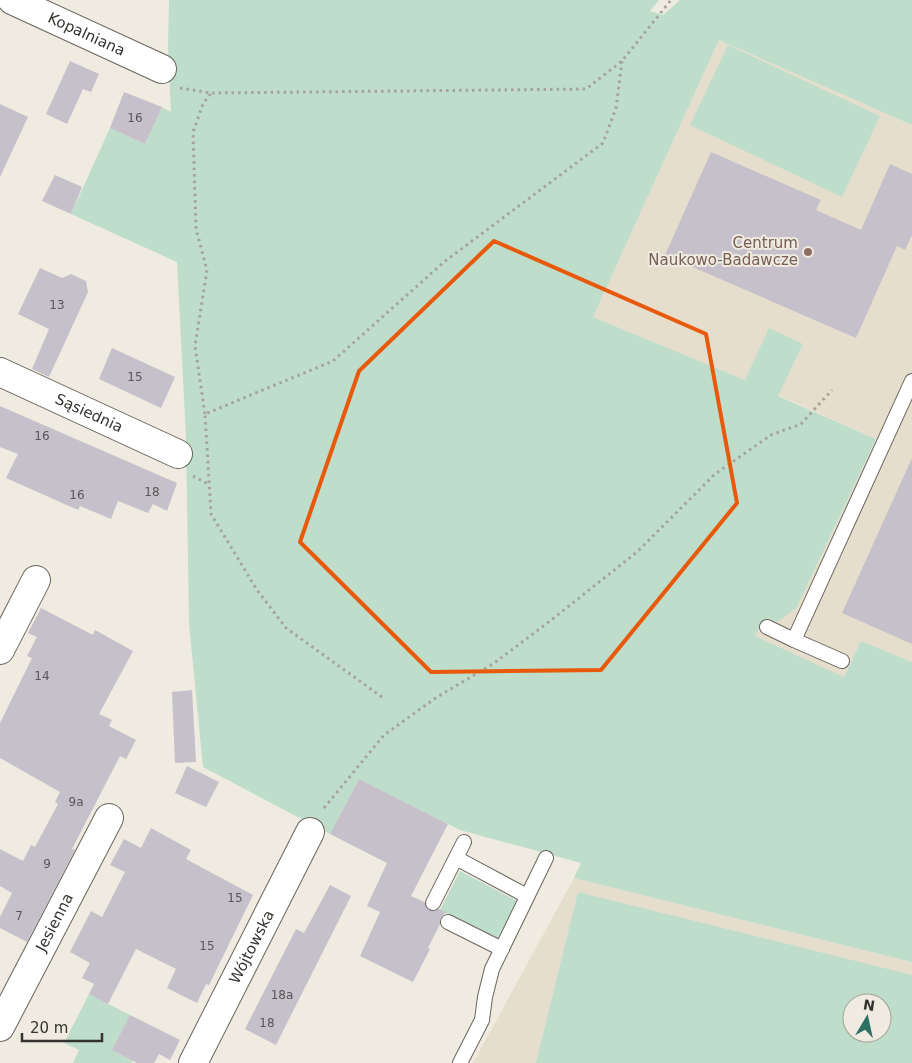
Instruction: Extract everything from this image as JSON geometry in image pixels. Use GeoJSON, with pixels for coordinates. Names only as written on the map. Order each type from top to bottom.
{"type":"FeatureCollection","features":[{"type":"Feature","properties":{"kind":"street","name":"Kopalniana"},"geometry":{"type":"LineString","coordinates":[[12,0],[162,69]]}},
{"type":"Feature","properties":{"kind":"street","name":"Sąsiednia"},"geometry":{"type":"LineString","coordinates":[[0,372],[178,454]]}},
{"type":"Feature","properties":{"kind":"street"},"geometry":{"type":"LineString","coordinates":[[0,650],[36,580]]}},
{"type":"Feature","properties":{"kind":"street","name":"Jesienna"},"geometry":{"type":"LineString","coordinates":[[0,1027],[109,818]]}},
{"type":"Feature","properties":{"kind":"street","name":"Wójtowska"},"geometry":{"type":"LineString","coordinates":[[193,1063],[310,832]]}},
{"type":"Feature","properties":{"kind":"lane"},"geometry":{"type":"LineString","coordinates":[[794,640],[912,381]]}},
{"type":"Feature","properties":{"kind":"lane"},"geometry":{"type":"LineString","coordinates":[[767,627],[842,661]]}},
{"type":"Feature","properties":{"kind":"lane"},"geometry":{"type":"LineString","coordinates":[[433,903],[464,842]]}},
{"type":"Feature","properties":{"kind":"lane"},"geometry":{"type":"LineString","coordinates":[[456,858],[527,896]]}},
{"type":"Feature","properties":{"kind":"lane"},"geometry":{"type":"LineString","coordinates":[[460,1063],[482,1020],[492,969],[546,858]]}},
{"type":"Feature","properties":{"kind":"lane"},"geometry":{"type":"LineString","coordinates":[[448,922],[502,949]]}},
{"type":"Feature","properties":{"kind":"path"},"geometry":{"type":"LineString","coordinates":[[162,69],[172,88],[211,93],[586,89],[622,61],[671,0]]}},
{"type":"Feature","properties":{"kind":"path"},"geometry":{"type":"LineString","coordinates":[[205,414],[333,361],[444,262],[603,143],[616,108],[622,61]]}},
{"type":"Feature","properties":{"kind":"path"},"geometry":{"type":"LineString","coordinates":[[211,93],[203,104],[193,132],[196,228],[207,270],[195,346],[205,414],[211,514],[257,590],[286,628],[382,698]]}},
{"type":"Feature","properties":{"kind":"path"},"geometry":{"type":"LineString","coordinates":[[310,832],[325,806],[384,735],[437,697],[493,664],[550,621],[637,552],[715,474],[772,435],[801,424],[832,390]]}},
{"type":"Feature","properties":{"kind":"highlighted area"},"geometry":{"type":"Polygon","coordinates":[[[494,241],[706,334],[737,503],[601,670],[431,672],[300,542],[359,371],[494,241]]]}},
{"type":"Feature","properties":{"kind":"shaded area"},"geometry":{"type":"Polygon","coordinates":[[[719,40],[912,125],[912,662],[861,641],[844,678],[755,636],[763,622],[797,607],[876,439],[745,380],[593,317],[719,40]]]}},
{"type":"Feature","properties":{"kind":"shaded area"},"geometry":{"type":"Polygon","coordinates":[[[574,878],[912,962],[912,1063],[473,1063],[574,878]]]}},
{"type":"Feature","properties":{"kind":"green space"},"geometry":{"type":"Polygon","coordinates":[[[169,0],[659,0],[650,11],[663,15],[680,0],[912,0],[912,125],[719,40],[593,317],[745,380],[769,328],[803,344],[778,396],[876,439],[797,607],[779,621],[763,622],[755,636],[844,677],[861,641],[912,662],[912,962],[574,878],[581,863],[460,830],[359,779],[330,834],[203,767],[189,623],[186,437],[177,262],[71,214],[110,128],[145,144],[162,107],[171,112],[168,46],[169,0]]]}},
{"type":"Feature","properties":{"kind":"green space"},"geometry":{"type":"Polygon","coordinates":[[[728,45],[880,116],[842,197],[690,125],[728,45]]]}},
{"type":"Feature","properties":{"kind":"green space"},"geometry":{"type":"Polygon","coordinates":[[[460,871],[517,901],[498,938],[440,910],[460,871]]]}},
{"type":"Feature","properties":{"kind":"green space"},"geometry":{"type":"Polygon","coordinates":[[[578,892],[912,975],[912,1063],[536,1063],[578,892]]]}},
{"type":"Feature","properties":{"kind":"green space"},"geometry":{"type":"Polygon","coordinates":[[[89,994],[130,1015],[112,1050],[133,1061],[132,1063],[73,1063],[79,1050],[64,1043],[89,994]]]}},
{"type":"Feature","properties":{"kind":"building"},"geometry":{"type":"Polygon","coordinates":[[[70,61],[99,74],[91,92],[83,89],[67,124],[46,114],[70,61]]]}},
{"type":"Feature","properties":{"kind":"building"},"geometry":{"type":"Polygon","coordinates":[[[124,92],[162,107],[145,144],[110,128],[124,92]]]}},
{"type":"Feature","properties":{"kind":"building"},"geometry":{"type":"Polygon","coordinates":[[[0,104],[28,117],[0,177],[0,104]]]}},
{"type":"Feature","properties":{"kind":"building"},"geometry":{"type":"Polygon","coordinates":[[[711,152],[821,200],[816,210],[861,230],[890,164],[912,174],[912,235],[905,250],[897,246],[856,338],[665,255],[711,152]]]}},
{"type":"Feature","properties":{"kind":"building"},"geometry":{"type":"Polygon","coordinates":[[[55,175],[82,187],[71,214],[42,201],[55,175]]]}},
{"type":"Feature","properties":{"kind":"building"},"geometry":{"type":"Polygon","coordinates":[[[40,268],[62,278],[71,274],[86,281],[88,292],[49,377],[32,369],[49,329],[18,314],[40,268]]]}},
{"type":"Feature","properties":{"kind":"building"},"geometry":{"type":"Polygon","coordinates":[[[112,348],[175,377],[161,408],[99,379],[112,348]]]}},
{"type":"Feature","properties":{"kind":"building"},"geometry":{"type":"Polygon","coordinates":[[[0,406],[177,483],[167,511],[153,504],[148,513],[118,501],[111,519],[80,506],[78,510],[6,478],[18,454],[0,447],[0,406]]]}},
{"type":"Feature","properties":{"kind":"building"},"geometry":{"type":"Polygon","coordinates":[[[912,458],[912,644],[842,613],[912,458]]]}},
{"type":"Feature","properties":{"kind":"building"},"geometry":{"type":"Polygon","coordinates":[[[41,608],[93,635],[95,630],[133,651],[99,714],[112,720],[109,726],[136,740],[126,759],[120,756],[72,849],[75,850],[27,942],[0,928],[0,917],[12,893],[0,886],[0,849],[23,861],[31,845],[35,847],[58,804],[55,802],[60,792],[0,758],[0,723],[32,658],[27,656],[37,637],[28,633],[41,608]]]}},
{"type":"Feature","properties":{"kind":"building"},"geometry":{"type":"Polygon","coordinates":[[[192,690],[196,762],[175,763],[172,692],[192,690]]]}},
{"type":"Feature","properties":{"kind":"building"},"geometry":{"type":"Polygon","coordinates":[[[187,766],[219,782],[206,807],[175,793],[187,766]]]}},
{"type":"Feature","properties":{"kind":"building"},"geometry":{"type":"Polygon","coordinates":[[[359,779],[448,824],[411,896],[424,902],[430,911],[439,909],[446,912],[440,919],[440,924],[428,948],[430,949],[413,982],[360,956],[380,912],[367,906],[387,863],[330,834],[359,779]]]}},
{"type":"Feature","properties":{"kind":"building"},"geometry":{"type":"Polygon","coordinates":[[[151,828],[191,850],[186,859],[253,895],[209,985],[206,984],[197,1003],[167,988],[176,969],[136,949],[108,1004],[89,994],[94,984],[82,978],[90,963],[70,952],[91,911],[102,917],[125,872],[110,865],[124,839],[141,848],[151,828]]]}},
{"type":"Feature","properties":{"kind":"building"},"geometry":{"type":"Polygon","coordinates":[[[330,885],[351,896],[276,1045],[245,1029],[296,929],[304,933],[330,885]]]}},
{"type":"Feature","properties":{"kind":"building"},"geometry":{"type":"Polygon","coordinates":[[[130,1015],[180,1040],[170,1060],[159,1054],[154,1063],[137,1063],[112,1050],[130,1015]]]}},
{"type":"Feature","properties":{"kind":"place","name":"Centrum Naukowo-Badawcze"},"geometry":{"type":"Point","coordinates":[808,252]}}]}
